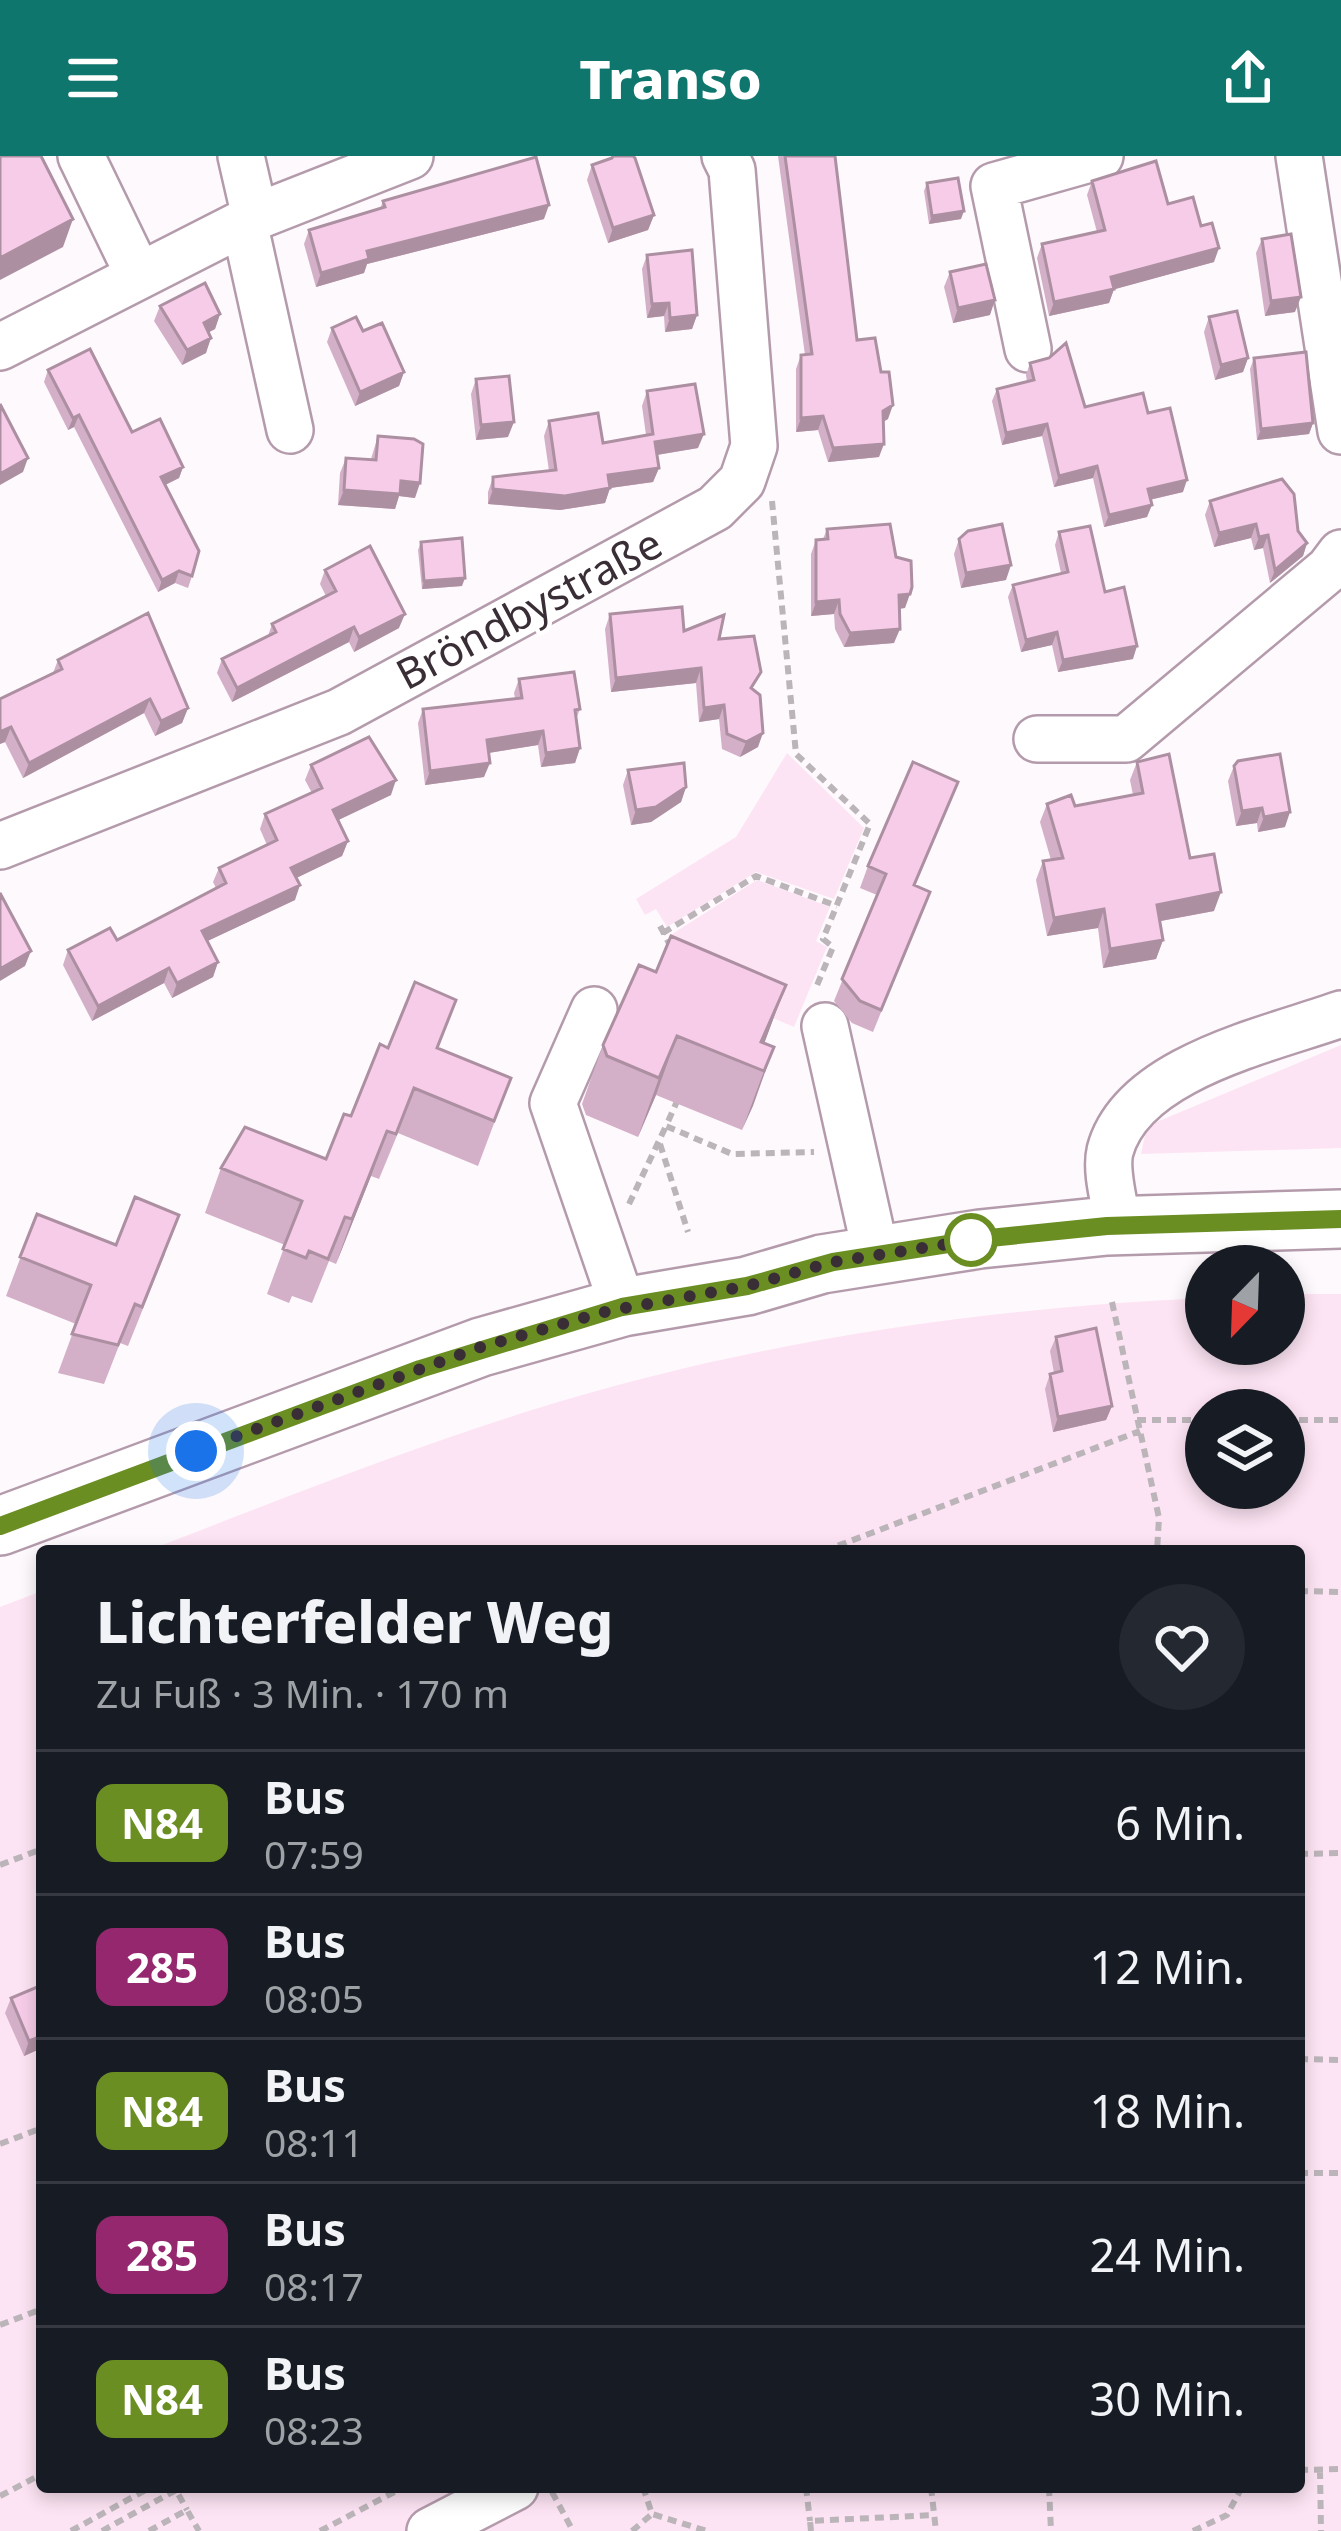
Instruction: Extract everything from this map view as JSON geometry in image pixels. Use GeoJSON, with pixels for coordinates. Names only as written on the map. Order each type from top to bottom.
{"type":"FeatureCollection","features":[{"type":"Feature","properties":{"kind":"main road"},"geometry":{"type":"LineString","coordinates":[[0,1526],[420,1369],[622,1307],[747,1286],[877,1254],[1118,1225],[1341,1219]]}},
{"type":"Feature","properties":{"kind":"street"},"geometry":{"type":"LineString","coordinates":[[81,156],[139,276]]}},
{"type":"Feature","properties":{"kind":"street"},"geometry":{"type":"LineString","coordinates":[[241,156],[290,430]]}},
{"type":"Feature","properties":{"kind":"street"},"geometry":{"type":"LineString","coordinates":[[0,347],[250,220],[410,156]]}},
{"type":"Feature","properties":{"kind":"street"},"geometry":{"type":"LineString","coordinates":[[725,156],[732,170],[754,446]]}},
{"type":"Feature","properties":{"kind":"street"},"geometry":{"type":"LineString","coordinates":[[1028,349],[994,186],[1100,156]]}},
{"type":"Feature","properties":{"kind":"street"},"geometry":{"type":"LineString","coordinates":[[1299,156],[1341,431]]}},
{"type":"Feature","properties":{"kind":"street","name":"Bröndbystraße"},"geometry":{"type":"LineString","coordinates":[[0,846],[339,712],[715,508],[742,481],[754,446]]}},
{"type":"Feature","properties":{"kind":"street"},"geometry":{"type":"LineString","coordinates":[[1037,739],[1126,739],[1341,553]]}},
{"type":"Feature","properties":{"kind":"street"},"geometry":{"type":"LineString","coordinates":[[594,1010],[553,1103],[622,1307]]}},
{"type":"Feature","properties":{"kind":"street"},"geometry":{"type":"LineString","coordinates":[[1118,1225],[1108,1156],[1123,1120],[1146,1091],[1222,1056],[1341,1014]]}},
{"type":"Feature","properties":{"kind":"street"},"geometry":{"type":"LineString","coordinates":[[816,1019],[877,1254]]}},
{"type":"Feature","properties":{"kind":"street"},"geometry":{"type":"LineString","coordinates":[[430,2531],[520,2493]]}},
{"type":"Feature","properties":{"kind":"path"},"geometry":{"type":"LineString","coordinates":[[754,446],[772,503],[796,754],[870,824],[823,939],[832,946],[816,1019]]}},
{"type":"Feature","properties":{"kind":"path"},"geometry":{"type":"LineString","coordinates":[[677,959],[662,929],[756,876],[836,906]]}},
{"type":"Feature","properties":{"kind":"path"},"geometry":{"type":"LineString","coordinates":[[606,1252],[678,1099]]}},
{"type":"Feature","properties":{"kind":"path"},"geometry":{"type":"LineString","coordinates":[[666,1126],[732,1154],[819,1151]]}},
{"type":"Feature","properties":{"kind":"path"},"geometry":{"type":"LineString","coordinates":[[816,1132],[822,1169]]}},
{"type":"Feature","properties":{"kind":"path"},"geometry":{"type":"LineString","coordinates":[[659,1141],[688,1232]]}},
{"type":"Feature","properties":{"kind":"path"},"geometry":{"type":"LineString","coordinates":[[1112,1302],[1159,1518],[1157,1545]]}},
{"type":"Feature","properties":{"kind":"path"},"geometry":{"type":"LineString","coordinates":[[1137,1420],[1185,1420]]}},
{"type":"Feature","properties":{"kind":"path"},"geometry":{"type":"LineString","coordinates":[[1305,1420],[1341,1420]]}},
{"type":"Feature","properties":{"kind":"path"},"geometry":{"type":"LineString","coordinates":[[840,1545],[1140,1431]]}},
{"type":"Feature","properties":{"kind":"path"},"geometry":{"type":"LineString","coordinates":[[1305,1592],[1341,1592]]}},
{"type":"Feature","properties":{"kind":"path"},"geometry":{"type":"LineString","coordinates":[[0,1865],[36,1851]]}},
{"type":"Feature","properties":{"kind":"path"},"geometry":{"type":"LineString","coordinates":[[1305,1854],[1341,1853]]}},
{"type":"Feature","properties":{"kind":"path"},"geometry":{"type":"LineString","coordinates":[[1305,2059],[1341,2060]]}},
{"type":"Feature","properties":{"kind":"path"},"geometry":{"type":"LineString","coordinates":[[0,2144],[36,2130]]}},
{"type":"Feature","properties":{"kind":"path"},"geometry":{"type":"LineString","coordinates":[[1305,2173],[1341,2173]]}},
{"type":"Feature","properties":{"kind":"path"},"geometry":{"type":"LineString","coordinates":[[0,2325],[36,2311]]}},
{"type":"Feature","properties":{"kind":"path"},"geometry":{"type":"LineString","coordinates":[[1305,2470],[1341,2469]]}},
{"type":"Feature","properties":{"kind":"path"},"geometry":{"type":"LineString","coordinates":[[1320,2470],[1321,2531]]}},
{"type":"Feature","properties":{"kind":"path"},"geometry":{"type":"LineString","coordinates":[[0,2496],[36,2477]]}},
{"type":"Feature","properties":{"kind":"path"},"geometry":{"type":"LineString","coordinates":[[71,2531],[141,2493]]}},
{"type":"Feature","properties":{"kind":"path"},"geometry":{"type":"LineString","coordinates":[[102,2531],[171,2493]]}},
{"type":"Feature","properties":{"kind":"path"},"geometry":{"type":"LineString","coordinates":[[178,2493],[195,2530]]}},
{"type":"Feature","properties":{"kind":"path"},"geometry":{"type":"LineString","coordinates":[[320,2531],[393,2493]]}},
{"type":"Feature","properties":{"kind":"path"},"geometry":{"type":"LineString","coordinates":[[537,2493],[573,2531]]}},
{"type":"Feature","properties":{"kind":"path"},"geometry":{"type":"LineString","coordinates":[[645,2493],[652,2514]]}},
{"type":"Feature","properties":{"kind":"path"},"geometry":{"type":"LineString","coordinates":[[807,2493],[812,2531]]}},
{"type":"Feature","properties":{"kind":"path"},"geometry":{"type":"LineString","coordinates":[[932,2493],[936,2531]]}},
{"type":"Feature","properties":{"kind":"path"},"geometry":{"type":"LineString","coordinates":[[1049,2493],[1051,2531]]}},
{"type":"Feature","properties":{"kind":"path"},"geometry":{"type":"LineString","coordinates":[[1193,2531],[1227,2515],[1239,2493]]}},
{"type":"Feature","properties":{"kind":"path"},"geometry":{"type":"LineString","coordinates":[[148,2531],[187,2510]]}},
{"type":"Feature","properties":{"kind":"path"},"geometry":{"type":"LineString","coordinates":[[638,2530],[652,2514]]}},
{"type":"Feature","properties":{"kind":"path"},"geometry":{"type":"LineString","coordinates":[[652,2514],[707,2531]]}},
{"type":"Feature","properties":{"kind":"path"},"geometry":{"type":"LineString","coordinates":[[810,2521],[934,2515]]}},
{"type":"Feature","properties":{"kind":"shaded area"},"geometry":{"type":"Polygon","coordinates":[[[787,753],[864,828],[834,899],[756,872],[667,927],[656,909],[645,915],[636,899],[736,837],[787,753]]]}},
{"type":"Feature","properties":{"kind":"shaded area"},"geometry":{"type":"Polygon","coordinates":[[[757,880],[830,907],[816,941],[827,947],[794,1027],[707,981],[669,936],[757,880]]]}},
{"type":"Feature","properties":{"kind":"shaded area"},"geometry":{"type":"Polygon","coordinates":[[[1341,1045],[1341,1148],[1141,1154],[1147,1126],[1341,1045]]]}},
{"type":"Feature","properties":{"kind":"shaded area"},"geometry":{"type":"Polygon","coordinates":[[[1305,1294],[1341,1294],[1341,2531],[0,2531],[0,1607],[36,1593],[36,2493],[1305,2493],[1305,1545],[163,1545],[532,1410],[697,1365],[866,1332],[1185,1299],[1185,1365],[1305,1365],[1305,1294]]]}},
{"type":"Feature","properties":{"kind":"building"},"geometry":{"type":"Polygon","coordinates":[[[0,156],[41,156],[73,219],[0,258],[0,156]]]}},
{"type":"Feature","properties":{"kind":"building"},"geometry":{"type":"Polygon","coordinates":[[[613,156],[635,158],[654,215],[613,228],[592,165],[613,156]]]}},
{"type":"Feature","properties":{"kind":"building"},"geometry":{"type":"Polygon","coordinates":[[[785,156],[835,156],[857,340],[875,338],[881,372],[889,372],[893,405],[883,411],[884,444],[833,448],[823,416],[801,418],[801,355],[812,354],[785,156]]]}},
{"type":"Feature","properties":{"kind":"building"},"geometry":{"type":"Polygon","coordinates":[[[536,157],[549,205],[367,251],[369,259],[321,273],[309,230],[385,207],[383,201],[536,157]]]}},
{"type":"Feature","properties":{"kind":"building"},"geometry":{"type":"Polygon","coordinates":[[[1156,161],[1168,204],[1193,197],[1201,226],[1212,223],[1219,248],[1111,277],[1114,289],[1054,302],[1042,244],[1105,230],[1092,181],[1156,161]]]}},
{"type":"Feature","properties":{"kind":"building"},"geometry":{"type":"Polygon","coordinates":[[[958,178],[964,211],[932,216],[927,183],[958,178]]]}},
{"type":"Feature","properties":{"kind":"building"},"geometry":{"type":"Polygon","coordinates":[[[1291,234],[1301,297],[1271,301],[1262,239],[1291,234]]]}},
{"type":"Feature","properties":{"kind":"building"},"geometry":{"type":"Polygon","coordinates":[[[692,250],[697,315],[670,318],[669,303],[652,304],[647,255],[692,250]]]}},
{"type":"Feature","properties":{"kind":"building"},"geometry":{"type":"Polygon","coordinates":[[[986,264],[995,300],[958,308],[950,272],[986,264]]]}},
{"type":"Feature","properties":{"kind":"building"},"geometry":{"type":"Polygon","coordinates":[[[205,283],[220,314],[204,323],[211,338],[187,350],[160,306],[205,283]]]}},
{"type":"Feature","properties":{"kind":"building"},"geometry":{"type":"Polygon","coordinates":[[[1237,311],[1248,358],[1221,365],[1209,317],[1237,311]]]}},
{"type":"Feature","properties":{"kind":"building"},"geometry":{"type":"Polygon","coordinates":[[[356,317],[363,331],[382,323],[404,372],[360,392],[332,328],[356,317]]]}},
{"type":"Feature","properties":{"kind":"building"},"geometry":{"type":"Polygon","coordinates":[[[1066,343],[1085,407],[1143,393],[1148,413],[1170,408],[1187,480],[1148,489],[1152,505],[1109,515],[1097,466],[1059,476],[1047,424],[1006,433],[997,389],[1034,380],[1030,363],[1049,358],[1066,343]]]}},
{"type":"Feature","properties":{"kind":"building"},"geometry":{"type":"Polygon","coordinates":[[[90,349],[132,432],[160,419],[183,467],[161,477],[199,551],[192,576],[179,571],[162,580],[79,415],[73,418],[48,370],[90,349]]]}},
{"type":"Feature","properties":{"kind":"building"},"geometry":{"type":"Polygon","coordinates":[[[1306,352],[1313,423],[1261,429],[1254,358],[1306,352]]]}},
{"type":"Feature","properties":{"kind":"building"},"geometry":{"type":"Polygon","coordinates":[[[509,376],[514,422],[481,425],[476,379],[509,376]]]}},
{"type":"Feature","properties":{"kind":"building"},"geometry":{"type":"Polygon","coordinates":[[[695,384],[704,434],[655,442],[659,468],[608,475],[610,488],[565,496],[493,489],[493,477],[556,470],[549,421],[598,413],[603,443],[653,434],[647,391],[695,384]]]}},
{"type":"Feature","properties":{"kind":"building"},"geometry":{"type":"Polygon","coordinates":[[[0,404],[28,458],[0,474],[0,404]]]}},
{"type":"Feature","properties":{"kind":"building"},"geometry":{"type":"Polygon","coordinates":[[[378,436],[423,444],[420,483],[401,481],[400,494],[344,490],[346,458],[376,460],[378,436]]]}},
{"type":"Feature","properties":{"kind":"building"},"geometry":{"type":"Polygon","coordinates":[[[1282,479],[1294,494],[1298,531],[1307,543],[1275,570],[1268,535],[1259,537],[1256,524],[1219,533],[1210,501],[1282,479]]]}},
{"type":"Feature","properties":{"kind":"building"},"geometry":{"type":"Polygon","coordinates":[[[890,524],[896,557],[911,561],[910,594],[899,595],[900,629],[850,633],[839,600],[816,602],[816,540],[828,539],[827,529],[890,524]]]}},
{"type":"Feature","properties":{"kind":"building"},"geometry":{"type":"Polygon","coordinates":[[[1002,524],[1011,565],[966,573],[959,539],[968,531],[1002,524]]]}},
{"type":"Feature","properties":{"kind":"building"},"geometry":{"type":"Polygon","coordinates":[[[1090,526],[1105,592],[1124,587],[1137,646],[1063,660],[1057,632],[1026,640],[1013,585],[1068,572],[1059,532],[1090,526]]]}},
{"type":"Feature","properties":{"kind":"building"},"geometry":{"type":"Polygon","coordinates":[[[462,538],[465,578],[424,581],[421,542],[462,538]]]}},
{"type":"Feature","properties":{"kind":"building"},"geometry":{"type":"Polygon","coordinates":[[[370,546],[405,614],[359,637],[354,627],[237,688],[222,659],[276,632],[272,624],[336,591],[325,570],[370,546]]]}},
{"type":"Feature","properties":{"kind":"building"},"geometry":{"type":"Polygon","coordinates":[[[682,607],[684,631],[724,615],[719,639],[754,636],[761,672],[751,688],[760,695],[763,733],[746,742],[727,734],[724,705],[704,708],[701,668],[616,678],[610,614],[682,607]]]}},
{"type":"Feature","properties":{"kind":"building"},"geometry":{"type":"Polygon","coordinates":[[[148,613],[188,708],[161,721],[150,699],[29,763],[11,727],[0,732],[0,699],[62,669],[58,660],[148,613]]]}},
{"type":"Feature","properties":{"kind":"building"},"geometry":{"type":"Polygon","coordinates":[[[574,672],[580,748],[546,753],[543,731],[487,740],[490,763],[430,771],[423,709],[522,698],[519,679],[574,672]]]}},
{"type":"Feature","properties":{"kind":"building"},"geometry":{"type":"Polygon","coordinates":[[[369,737],[396,780],[333,810],[348,841],[291,868],[300,885],[202,931],[218,962],[177,983],[169,968],[98,1006],[68,950],[110,928],[117,940],[226,883],[219,868],[277,840],[265,814],[322,788],[311,765],[369,737]]]}},
{"type":"Feature","properties":{"kind":"building"},"geometry":{"type":"Polygon","coordinates":[[[1169,754],[1190,858],[1214,854],[1221,892],[1157,905],[1163,940],[1110,949],[1104,909],[1054,918],[1043,861],[1063,858],[1047,804],[1071,795],[1075,806],[1143,793],[1137,762],[1169,754]]]}},
{"type":"Feature","properties":{"kind":"building"},"geometry":{"type":"Polygon","coordinates":[[[1280,754],[1290,812],[1264,817],[1262,808],[1242,811],[1234,766],[1238,761],[1280,754]]]}},
{"type":"Feature","properties":{"kind":"building"},"geometry":{"type":"Polygon","coordinates":[[[913,762],[958,782],[914,885],[930,892],[881,1010],[860,1001],[842,979],[886,874],[868,866],[913,762]]]}},
{"type":"Feature","properties":{"kind":"building"},"geometry":{"type":"Polygon","coordinates":[[[684,763],[686,787],[656,807],[636,810],[628,770],[684,763]]]}},
{"type":"Feature","properties":{"kind":"building"},"geometry":{"type":"Polygon","coordinates":[[[0,893],[31,951],[0,969],[0,893]]]}},
{"type":"Feature","properties":{"kind":"building"},"geometry":{"type":"Polygon","coordinates":[[[671,936],[786,985],[761,1042],[774,1047],[764,1071],[677,1036],[659,1078],[607,1056],[603,1045],[639,965],[656,972],[671,936]]]}},
{"type":"Feature","properties":{"kind":"building"},"geometry":{"type":"Polygon","coordinates":[[[415,982],[456,1000],[437,1048],[511,1078],[494,1121],[414,1088],[396,1134],[387,1131],[352,1219],[345,1217],[328,1259],[309,1251],[306,1258],[283,1249],[302,1201],[221,1168],[245,1127],[326,1159],[344,1114],[351,1116],[380,1044],[388,1048],[415,982]]]}},
{"type":"Feature","properties":{"kind":"building"},"geometry":{"type":"Polygon","coordinates":[[[135,1197],[179,1215],[142,1307],[135,1304],[118,1345],[72,1334],[91,1285],[20,1257],[37,1214],[116,1245],[135,1197]]]}},
{"type":"Feature","properties":{"kind":"building"},"geometry":{"type":"Polygon","coordinates":[[[1096,1328],[1112,1406],[1058,1417],[1050,1374],[1062,1371],[1056,1337],[1096,1328]]]}},
{"type":"Feature","properties":{"kind":"building"},"geometry":{"type":"Polygon","coordinates":[[[36,1988],[36,2038],[29,2041],[11,1998],[36,1988]]]}},
{"type":"Feature","properties":{"kind":"bus line","name":"N84"},"geometry":{"type":"LineString","coordinates":[[0,1526],[481,1347],[622,1307],[747,1286],[833,1262],[980,1239],[1107,1226],[1341,1219]]}},
{"type":"Feature","properties":{"kind":"route"},"geometry":{"type":"LineString","coordinates":[[196,1451],[481,1347],[622,1307],[747,1286],[833,1262],[980,1239],[971,1240]]}}]}
